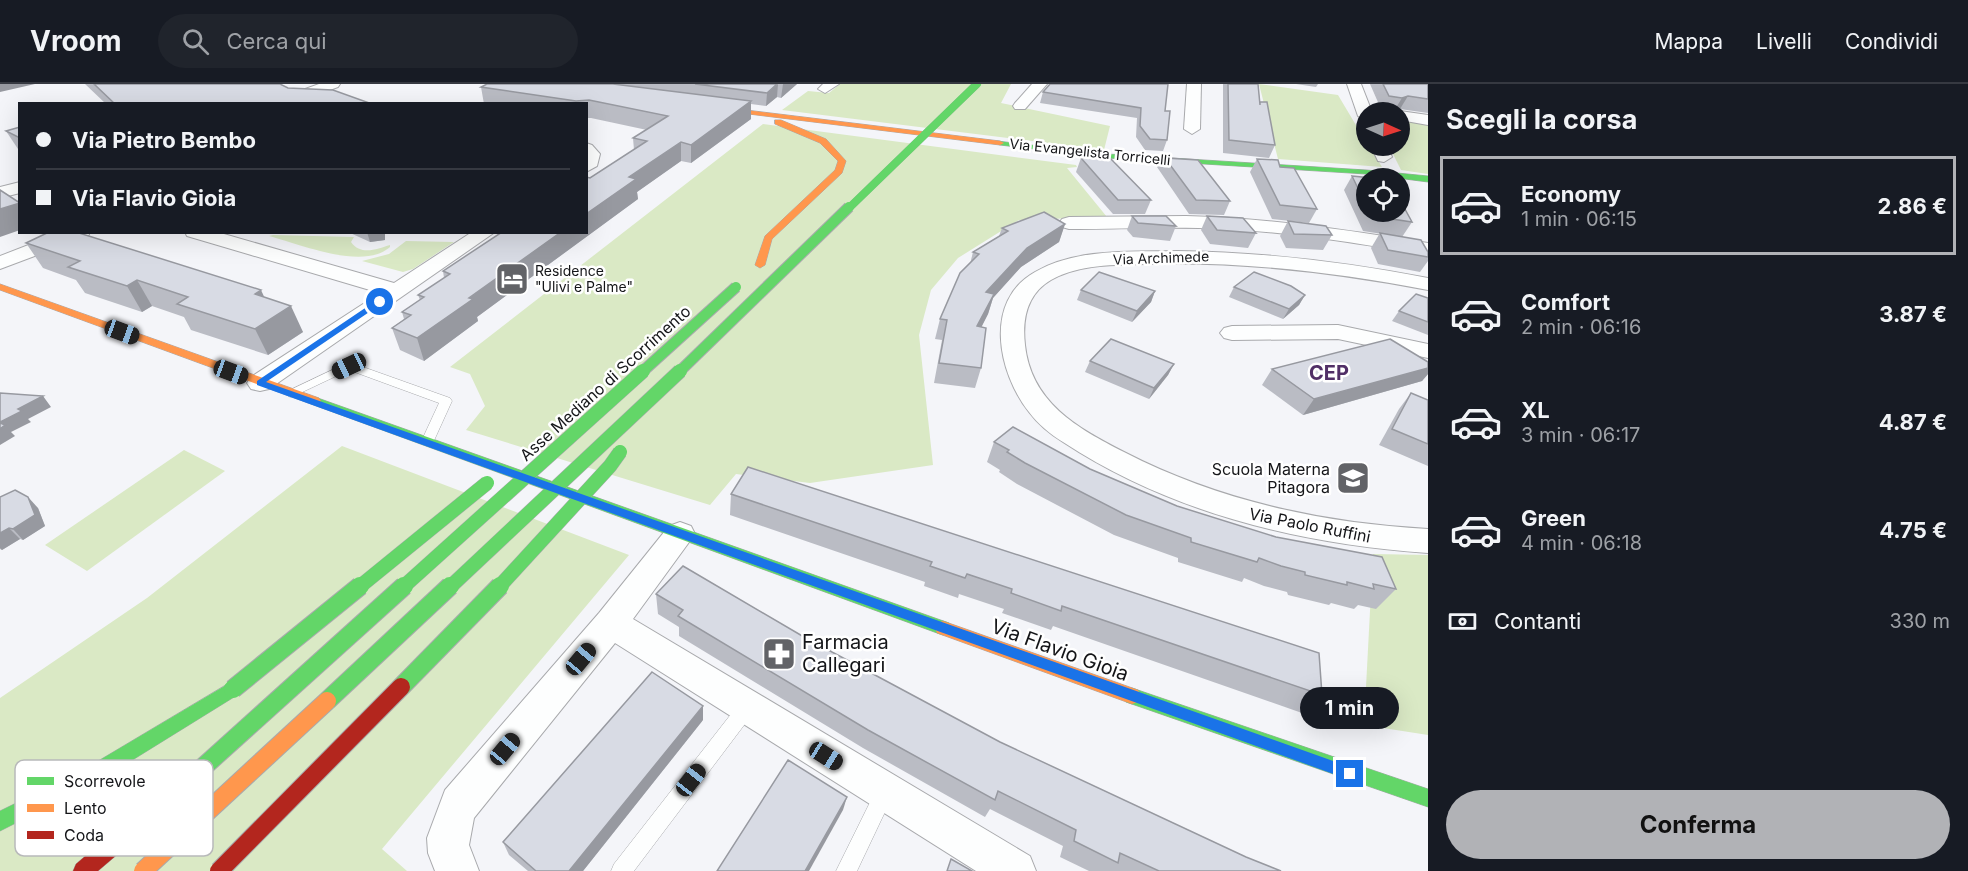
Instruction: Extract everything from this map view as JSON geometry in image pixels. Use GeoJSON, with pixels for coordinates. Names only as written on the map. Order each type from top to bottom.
{"type":"FeatureCollection","features":[{"type":"Feature","properties":{"kind":"main road"},"geometry":{"type":"LineString","coordinates":[[896,141],[959,84]]}},
{"type":"Feature","properties":{"kind":"main road"},"geometry":{"type":"LineString","coordinates":[[213,806],[658,392],[978,84]]}},
{"type":"Feature","properties":{"kind":"main road"},"geometry":{"type":"LineString","coordinates":[[696,109],[858,129],[778,122],[696,109]]}},
{"type":"Feature","properties":{"kind":"main road"},"geometry":{"type":"LineString","coordinates":[[751,273],[768,238],[839,171],[842,161],[834,150],[805,131],[778,122]]}},
{"type":"Feature","properties":{"kind":"main road","name":"Via Evangelista Torricelli"},"geometry":{"type":"LineString","coordinates":[[858,129],[1107,156],[1366,172],[1428,179]]}},
{"type":"Feature","properties":{"kind":"main road","name":"Via Evangelista Torricelli"},"geometry":{"type":"LineString","coordinates":[[858,129],[1118,164],[1356,179]]}},
{"type":"Feature","properties":{"kind":"main road"},"geometry":{"type":"LineString","coordinates":[[1410,184],[1428,186]]}},
{"type":"Feature","properties":{"kind":"main road","name":"Asse Mediano di Scorrimento"},"geometry":{"type":"LineString","coordinates":[[211,760],[777,250]]}},
{"type":"Feature","properties":{"kind":"main road","name":"Via Flavio Gioia"},"geometry":{"type":"LineString","coordinates":[[0,287],[260,383],[1370,781],[1428,798]]}},
{"type":"Feature","properties":{"kind":"main road"},"geometry":{"type":"LineString","coordinates":[[579,409],[628,384]]}},
{"type":"Feature","properties":{"kind":"main road"},"geometry":{"type":"LineString","coordinates":[[219,871],[488,598],[610,466],[658,392]]}},
{"type":"Feature","properties":{"kind":"main road"},"geometry":{"type":"LineString","coordinates":[[120,760],[233,689],[515,460]]}},
{"type":"Feature","properties":{"kind":"main road"},"geometry":{"type":"LineString","coordinates":[[0,821],[15,814]]}},
{"type":"Feature","properties":{"kind":"main road","name":"Asse Mediano di Scorrimento"},"geometry":{"type":"LineString","coordinates":[[83,871],[101,856]]}},
{"type":"Feature","properties":{"kind":"main road"},"geometry":{"type":"LineString","coordinates":[[143,871],[159,856]]}},
{"type":"Feature","properties":{"kind":"street"},"geometry":{"type":"LineString","coordinates":[[284,102],[333,84]]}},
{"type":"Feature","properties":{"kind":"street"},"geometry":{"type":"LineString","coordinates":[[1020,106],[1040,84]]}},
{"type":"Feature","properties":{"kind":"street"},"geometry":{"type":"LineString","coordinates":[[1192,129],[1194,84]]}},
{"type":"Feature","properties":{"kind":"street"},"geometry":{"type":"LineString","coordinates":[[1354,84],[1361,102]]}},
{"type":"Feature","properties":{"kind":"street"},"geometry":{"type":"LineString","coordinates":[[274,88],[295,98],[323,102]]}},
{"type":"Feature","properties":{"kind":"street"},"geometry":{"type":"LineString","coordinates":[[1410,117],[1428,120]]}},
{"type":"Feature","properties":{"kind":"street"},"geometry":{"type":"LineString","coordinates":[[0,194],[18,188]]}},
{"type":"Feature","properties":{"kind":"street"},"geometry":{"type":"LineString","coordinates":[[1115,259],[1069,223],[1242,225],[1306,230],[1428,249]]}},
{"type":"Feature","properties":{"kind":"street"},"geometry":{"type":"LineString","coordinates":[[0,262],[76,234]]}},
{"type":"Feature","properties":{"kind":"street"},"geometry":{"type":"LineString","coordinates":[[201,234],[397,291]]}},
{"type":"Feature","properties":{"kind":"street"},"geometry":{"type":"LineString","coordinates":[[260,383],[483,234]]}},
{"type":"Feature","properties":{"kind":"street","name":"Via Archimede"},"geometry":{"type":"LineString","coordinates":[[1039,408],[1018,371],[1014,349],[1015,314],[1021,296],[1029,285],[1048,273],[1088,262],[1195,256],[1309,264],[1428,284]]}},
{"type":"Feature","properties":{"kind":"street"},"geometry":{"type":"LineString","coordinates":[[1232,333],[1338,332],[1428,351]]}},
{"type":"Feature","properties":{"kind":"street","name":"Via Paolo Ruffini"},"geometry":{"type":"LineString","coordinates":[[1039,408],[1080,440],[1116,460],[1200,497],[1241,511],[1324,531],[1428,541]]}},
{"type":"Feature","properties":{"kind":"street"},"geometry":{"type":"LineString","coordinates":[[459,871],[447,848],[448,830],[459,804],[611,623],[680,534]]}},
{"type":"Feature","properties":{"kind":"street"},"geometry":{"type":"LineString","coordinates":[[611,623],[1015,871]]}},
{"type":"Feature","properties":{"kind":"street"},"geometry":{"type":"LineString","coordinates":[[1370,781],[1428,778]]}},
{"type":"Feature","properties":{"kind":"lane"},"geometry":{"type":"LineString","coordinates":[[290,393],[349,366],[446,401],[427,442]]}},
{"type":"Feature","properties":{"kind":"lane"},"geometry":{"type":"LineString","coordinates":[[621,871],[748,706]]}},
{"type":"Feature","properties":{"kind":"lane"},"geometry":{"type":"LineString","coordinates":[[846,871],[885,793]]}},
{"type":"Feature","properties":{"kind":"green space"},"geometry":{"type":"Polygon","coordinates":[[[840,84],[1011,84],[1001,103],[1110,126],[1104,150],[782,110],[808,91],[829,93],[840,84]]]}},
{"type":"Feature","properties":{"kind":"green space"},"geometry":{"type":"Polygon","coordinates":[[[1259,84],[1338,95],[1356,125],[1356,156],[1375,156],[1382,167],[1278,159],[1259,84]]]}},
{"type":"Feature","properties":{"kind":"green space"},"geometry":{"type":"Polygon","coordinates":[[[1410,120],[1428,123],[1428,174],[1410,171],[1410,168],[1400,168],[1394,156],[1410,156],[1410,120]]]}},
{"type":"Feature","properties":{"kind":"green space"},"geometry":{"type":"Polygon","coordinates":[[[763,124],[1076,165],[1077,167],[1067,168],[1107,217],[1019,220],[958,258],[931,290],[919,335],[933,465],[810,483],[736,474],[710,505],[466,430],[485,406],[470,374],[450,367],[763,124]]]}},
{"type":"Feature","properties":{"kind":"green space"},"geometry":{"type":"Polygon","coordinates":[[[269,236],[354,237],[351,242],[359,249],[369,250],[390,245],[390,247],[378,254],[364,257],[348,256],[331,254],[269,236]]]}},
{"type":"Feature","properties":{"kind":"green space"},"geometry":{"type":"Polygon","coordinates":[[[406,241],[454,242],[413,269],[403,272],[362,261],[389,254],[406,241]]]}},
{"type":"Feature","properties":{"kind":"green space"},"geometry":{"type":"Polygon","coordinates":[[[342,446],[629,555],[382,849],[407,871],[0,871],[0,698],[147,598],[342,446]]]}},
{"type":"Feature","properties":{"kind":"green space"},"geometry":{"type":"Polygon","coordinates":[[[184,450],[225,471],[87,571],[45,545],[184,450]]]}},
{"type":"Feature","properties":{"kind":"green space"},"geometry":{"type":"Polygon","coordinates":[[[1373,554],[1428,555],[1428,735],[1364,725],[1373,554]]]}},
{"type":"Feature","properties":{"kind":"building"},"geometry":{"type":"Polygon","coordinates":[[[94,84],[280,84],[288,88],[333,90],[366,102],[113,102],[94,84]]]}},
{"type":"Feature","properties":{"kind":"building"},"geometry":{"type":"Polygon","coordinates":[[[487,84],[613,84],[751,101],[691,145],[681,142],[629,177],[636,179],[588,213],[588,178],[647,141],[633,138],[668,116],[589,100],[576,101],[481,87],[487,84]]]}},
{"type":"Feature","properties":{"kind":"building"},"geometry":{"type":"Polygon","coordinates":[[[695,84],[777,84],[767,93],[695,84]]]}},
{"type":"Feature","properties":{"kind":"building"},"geometry":{"type":"Polygon","coordinates":[[[1050,84],[1168,84],[1165,111],[1170,111],[1167,140],[1150,139],[1140,126],[1141,108],[1043,92],[1050,84]]]}},
{"type":"Feature","properties":{"kind":"building"},"geometry":{"type":"Polygon","coordinates":[[[1228,84],[1258,84],[1260,105],[1260,102],[1267,102],[1275,145],[1229,140],[1228,84]]]}},
{"type":"Feature","properties":{"kind":"building"},"geometry":{"type":"Polygon","coordinates":[[[1383,84],[1428,84],[1428,99],[1389,96],[1383,84]]]}},
{"type":"Feature","properties":{"kind":"building"},"geometry":{"type":"Polygon","coordinates":[[[18,128],[18,137],[6,131],[18,128]]]}},
{"type":"Feature","properties":{"kind":"building"},"geometry":{"type":"Polygon","coordinates":[[[1162,154],[1167,154],[1166,158],[1198,160],[1230,201],[1196,200],[1162,154]]]}},
{"type":"Feature","properties":{"kind":"building"},"geometry":{"type":"Polygon","coordinates":[[[1081,158],[1110,158],[1151,200],[1118,200],[1081,158]]]}},
{"type":"Feature","properties":{"kind":"building"},"geometry":{"type":"Polygon","coordinates":[[[1257,159],[1278,160],[1280,167],[1294,168],[1317,209],[1280,205],[1257,159]]]}},
{"type":"Feature","properties":{"kind":"building"},"geometry":{"type":"Polygon","coordinates":[[[0,190],[18,202],[18,204],[0,209],[0,190]]]}},
{"type":"Feature","properties":{"kind":"building"},"geometry":{"type":"Polygon","coordinates":[[[1044,212],[1065,224],[1027,248],[986,292],[994,294],[977,326],[986,328],[981,368],[939,363],[947,320],[940,319],[960,273],[979,254],[973,252],[1008,231],[1002,228],[1044,212]]]}},
{"type":"Feature","properties":{"kind":"building"},"geometry":{"type":"Polygon","coordinates":[[[1132,216],[1166,216],[1176,226],[1138,223],[1132,216]]]}},
{"type":"Feature","properties":{"kind":"building"},"geometry":{"type":"Polygon","coordinates":[[[1207,216],[1243,218],[1256,233],[1217,230],[1207,216]]]}},
{"type":"Feature","properties":{"kind":"building"},"geometry":{"type":"Polygon","coordinates":[[[1288,221],[1326,226],[1332,235],[1294,234],[1288,221]]]}},
{"type":"Feature","properties":{"kind":"building"},"geometry":{"type":"Polygon","coordinates":[[[1380,233],[1421,240],[1428,252],[1428,257],[1388,250],[1380,233]]]}},
{"type":"Feature","properties":{"kind":"building"},"geometry":{"type":"Polygon","coordinates":[[[45,234],[82,234],[261,290],[255,294],[291,306],[255,329],[177,304],[188,297],[137,280],[127,286],[68,267],[80,261],[26,243],[45,234]]]}},
{"type":"Feature","properties":{"kind":"building"},"geometry":{"type":"Polygon","coordinates":[[[499,234],[558,234],[469,298],[473,299],[417,338],[392,328],[411,315],[402,312],[424,297],[418,295],[450,274],[443,271],[499,234]]]}},
{"type":"Feature","properties":{"kind":"building"},"geometry":{"type":"Polygon","coordinates":[[[1099,272],[1155,291],[1137,311],[1081,290],[1099,272]]]}},
{"type":"Feature","properties":{"kind":"building"},"geometry":{"type":"Polygon","coordinates":[[[1254,272],[1291,286],[1305,295],[1289,309],[1234,287],[1254,272]]]}},
{"type":"Feature","properties":{"kind":"building"},"geometry":{"type":"Polygon","coordinates":[[[1416,294],[1428,298],[1428,322],[1399,311],[1416,294]]]}},
{"type":"Feature","properties":{"kind":"building"},"geometry":{"type":"Polygon","coordinates":[[[1111,339],[1174,364],[1154,388],[1090,361],[1111,339]]]}},
{"type":"Feature","properties":{"kind":"building"},"geometry":{"type":"Polygon","coordinates":[[[1390,339],[1428,362],[1428,368],[1314,399],[1272,369],[1390,339]]]}},
{"type":"Feature","properties":{"kind":"building"},"geometry":{"type":"Polygon","coordinates":[[[0,393],[43,396],[18,409],[22,411],[0,422],[0,393]]]}},
{"type":"Feature","properties":{"kind":"building"},"geometry":{"type":"Polygon","coordinates":[[[1411,393],[1428,400],[1428,444],[1392,429],[1411,393]]]}},
{"type":"Feature","properties":{"kind":"building"},"geometry":{"type":"Polygon","coordinates":[[[1013,427],[1090,469],[1177,506],[1276,537],[1382,557],[1396,589],[1373,584],[1374,589],[1347,582],[1347,585],[1305,575],[1305,572],[1259,558],[1257,562],[1191,542],[1191,538],[1126,515],[1025,463],[994,442],[1013,427]]]}},
{"type":"Feature","properties":{"kind":"building"},"geometry":{"type":"Polygon","coordinates":[[[748,467],[1319,653],[1322,695],[1062,606],[1061,611],[1011,593],[1012,589],[967,574],[965,578],[930,566],[932,562],[731,494],[748,467]]]}},
{"type":"Feature","properties":{"kind":"building"},"geometry":{"type":"Polygon","coordinates":[[[15,490],[28,497],[35,515],[13,529],[9,528],[0,533],[0,497],[15,490]]]}},
{"type":"Feature","properties":{"kind":"building"},"geometry":{"type":"Polygon","coordinates":[[[683,566],[804,637],[1000,742],[1246,857],[1281,871],[1159,871],[1120,853],[1118,863],[1074,841],[1076,830],[998,791],[995,800],[868,730],[678,616],[683,610],[656,594],[683,566]]]}},
{"type":"Feature","properties":{"kind":"building"},"geometry":{"type":"Polygon","coordinates":[[[652,672],[703,706],[569,871],[536,871],[503,842],[652,672]]]}},
{"type":"Feature","properties":{"kind":"building"},"geometry":{"type":"Polygon","coordinates":[[[788,760],[847,797],[805,871],[717,871],[788,760]]]}},
{"type":"Feature","properties":{"kind":"building"},"geometry":{"type":"Polygon","coordinates":[[[951,859],[972,871],[947,871],[951,859]]]}},
{"type":"Feature","properties":{"kind":"traffic: fast"},"geometry":{"type":"LineString","coordinates":[[327,701],[631,418],[977,84]]}},
{"type":"Feature","properties":{"kind":"traffic: fast"},"geometry":{"type":"LineString","coordinates":[[1000,143],[1107,156],[1366,172],[1428,179]]}},
{"type":"Feature","properties":{"kind":"traffic: fast"},"geometry":{"type":"LineString","coordinates":[[211,760],[736,287]]}},
{"type":"Feature","properties":{"kind":"traffic: fast"},"geometry":{"type":"LineString","coordinates":[[315,401],[943,628]]}},
{"type":"Feature","properties":{"kind":"traffic: fast"},"geometry":{"type":"LineString","coordinates":[[401,687],[496,590],[610,466],[620,452]]}},
{"type":"Feature","properties":{"kind":"traffic: fast"},"geometry":{"type":"LineString","coordinates":[[233,689],[487,483]]}},
{"type":"Feature","properties":{"kind":"traffic: fast"},"geometry":{"type":"LineString","coordinates":[[116,760],[233,689]]}},
{"type":"Feature","properties":{"kind":"traffic: fast"},"geometry":{"type":"LineString","coordinates":[[1132,696],[1428,798]]}},
{"type":"Feature","properties":{"kind":"traffic: fast"},"geometry":{"type":"LineString","coordinates":[[0,821],[15,814]]}},
{"type":"Feature","properties":{"kind":"traffic: slow"},"geometry":{"type":"LineString","coordinates":[[708,107],[1000,143]]}},
{"type":"Feature","properties":{"kind":"traffic: slow"},"geometry":{"type":"LineString","coordinates":[[760,265],[768,238],[839,171],[842,161],[823,141],[778,122]]}},
{"type":"Feature","properties":{"kind":"traffic: slow"},"geometry":{"type":"LineString","coordinates":[[0,287],[315,401]]}},
{"type":"Feature","properties":{"kind":"traffic: slow"},"geometry":{"type":"LineString","coordinates":[[943,628],[1132,696]]}},
{"type":"Feature","properties":{"kind":"traffic: slow"},"geometry":{"type":"LineString","coordinates":[[213,806],[327,701]]}},
{"type":"Feature","properties":{"kind":"traffic: slow"},"geometry":{"type":"LineString","coordinates":[[143,871],[159,856]]}},
{"type":"Feature","properties":{"kind":"traffic: jam"},"geometry":{"type":"LineString","coordinates":[[219,871],[401,687]]}},
{"type":"Feature","properties":{"kind":"traffic: jam"},"geometry":{"type":"LineString","coordinates":[[83,871],[101,856]]}},
{"type":"Feature","properties":{"kind":"place","name":"Residence \"Ulivi e Palme\""},"geometry":{"type":"Point","coordinates":[512,279]}},
{"type":"Feature","properties":{"kind":"place","name":"Scuola Materna Pitagora"},"geometry":{"type":"Point","coordinates":[1353,478]}},
{"type":"Feature","properties":{"kind":"place","name":"Farmacia Callegari"},"geometry":{"type":"Point","coordinates":[779,654]}},
{"type":"Feature","properties":{"kind":"district","name":"CEP"},"geometry":{"type":"Point","coordinates":[1329,373]}},
{"type":"Feature","properties":{"kind":"route"},"geometry":{"type":"LineString","coordinates":[[380,302],[260,383],[1350,774]]}}]}
